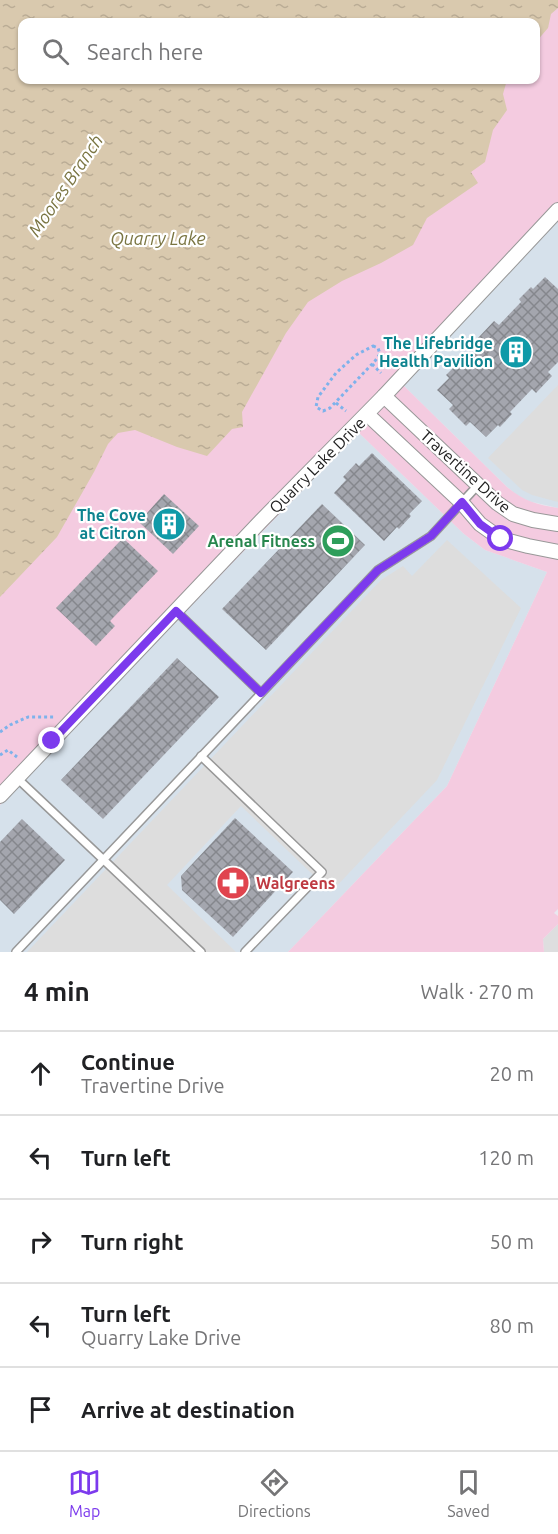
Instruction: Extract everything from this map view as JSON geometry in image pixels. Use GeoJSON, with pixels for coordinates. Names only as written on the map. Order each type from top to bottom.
{"type":"FeatureCollection","features":[{"type":"Feature","properties":{"kind":"street","name":"Quarry Lake Drive"},"geometry":{"type":"LineString","coordinates":[[0,796],[261,521],[367,414],[558,210]]}},
{"type":"Feature","properties":{"kind":"street","name":"Travertine Drive"},"geometry":{"type":"LineString","coordinates":[[384,396],[497,503],[513,514],[558,525]]}},
{"type":"Feature","properties":{"kind":"street","name":"Travertine Drive"},"geometry":{"type":"LineString","coordinates":[[367,414],[462,502],[480,524],[501,539],[558,552]]}},
{"type":"Feature","properties":{"kind":"street"},"geometry":{"type":"LineString","coordinates":[[528,546],[533,520]]}},
{"type":"Feature","properties":{"kind":"lane"},"geometry":{"type":"LineString","coordinates":[[16,952],[378,570],[431,536],[478,485]]}},
{"type":"Feature","properties":{"kind":"lane"},"geometry":{"type":"LineString","coordinates":[[176,611],[261,693]]}},
{"type":"Feature","properties":{"kind":"lane"},"geometry":{"type":"LineString","coordinates":[[201,756],[322,872],[245,952]]}},
{"type":"Feature","properties":{"kind":"lane"},"geometry":{"type":"LineString","coordinates":[[17,778],[201,952]]}},
{"type":"Feature","properties":{"kind":"path"},"geometry":{"type":"LineString","coordinates":[[373,346],[378,348],[380,354],[372,364],[330,408],[323,411],[316,407],[318,397],[336,373],[356,355],[373,346]]}},
{"type":"Feature","properties":{"kind":"path"},"geometry":{"type":"LineString","coordinates":[[372,364],[381,373]]}},
{"type":"Feature","properties":{"kind":"path"},"geometry":{"type":"LineString","coordinates":[[336,403],[345,411]]}},
{"type":"Feature","properties":{"kind":"path"},"geometry":{"type":"LineString","coordinates":[[0,732],[28,717],[54,717]]}},
{"type":"Feature","properties":{"kind":"path"},"geometry":{"type":"LineString","coordinates":[[0,755],[8,750],[17,757]]}},
{"type":"Feature","properties":{"kind":"shaded area"},"geometry":{"type":"Polygon","coordinates":[[[0,0],[558,0],[558,219],[402,384],[513,492],[531,502],[558,508],[558,909],[554,913],[558,916],[558,924],[543,939],[544,952],[288,952],[447,786],[547,572],[485,550],[464,534],[358,432],[0,805],[0,0]]]}},
{"type":"Feature","properties":{"kind":"shaded area"},"geometry":{"type":"Polygon","coordinates":[[[558,219],[558,508],[528,501],[518,496],[402,384],[558,219]]]}},
{"type":"Feature","properties":{"kind":"shaded area"},"geometry":{"type":"Polygon","coordinates":[[[558,385],[558,502],[522,490],[488,458],[558,385]]]}},
{"type":"Feature","properties":{"kind":"shaded area"},"geometry":{"type":"Polygon","coordinates":[[[358,432],[464,534],[485,550],[547,572],[447,786],[288,952],[0,952],[0,805],[358,432]]]}},
{"type":"Feature","properties":{"kind":"shaded area"},"geometry":{"type":"Polygon","coordinates":[[[447,540],[521,608],[437,780],[331,892],[241,806],[167,885],[236,952],[27,952],[381,580],[403,566],[412,576],[447,540]]]}},
{"type":"Feature","properties":{"kind":"shaded area"},"geometry":{"type":"Polygon","coordinates":[[[558,924],[558,952],[544,952],[543,939],[558,924]]]}},
{"type":"Feature","properties":{"kind":"water","name":"Quarry Lake"},"geometry":{"type":"Polygon","coordinates":[[[0,0],[558,0],[558,8],[551,14],[548,28],[540,37],[540,18],[18,18],[18,84],[506,84],[503,94],[507,110],[493,130],[485,162],[471,172],[478,183],[427,218],[413,245],[342,281],[308,302],[286,333],[242,412],[243,427],[232,429],[207,456],[135,430],[118,433],[108,444],[57,537],[0,597],[0,0]]]}},
{"type":"Feature","properties":{"kind":"building","name":"The Lifebridge Health Pavilion"},"geometry":{"type":"Polygon","coordinates":[[[545,277],[558,289],[558,362],[548,372],[552,376],[536,393],[532,389],[510,412],[512,414],[500,427],[498,425],[486,437],[470,422],[466,426],[449,409],[453,405],[437,390],[449,378],[446,375],[458,363],[461,365],[483,342],[478,338],[494,321],[499,325],[521,302],[519,299],[545,277]]]}},
{"type":"Feature","properties":{"kind":"building"},"geometry":{"type":"Polygon","coordinates":[[[372,453],[422,501],[399,529],[397,527],[384,541],[334,493],[346,480],[343,477],[356,463],[359,466],[372,453]]]}},
{"type":"Feature","properties":{"kind":"building","name":"The Cove at Citron"},"geometry":{"type":"Polygon","coordinates":[[[164,494],[199,526],[173,554],[139,522],[164,494]]]}},
{"type":"Feature","properties":{"kind":"building"},"geometry":{"type":"Polygon","coordinates":[[[322,504],[365,545],[266,650],[222,609],[322,504]]]}},
{"type":"Feature","properties":{"kind":"building"},"geometry":{"type":"Polygon","coordinates":[[[123,538],[158,571],[110,621],[115,626],[96,646],[56,608],[123,538]]]}},
{"type":"Feature","properties":{"kind":"building"},"geometry":{"type":"Polygon","coordinates":[[[177,658],[219,697],[103,819],[61,780],[177,658]]]}},
{"type":"Feature","properties":{"kind":"building","name":"Walgreens"},"geometry":{"type":"Polygon","coordinates":[[[235,818],[293,872],[233,937],[182,890],[181,876],[235,818]]]}},
{"type":"Feature","properties":{"kind":"building"},"geometry":{"type":"Polygon","coordinates":[[[22,819],[65,860],[14,914],[0,900],[0,842],[22,819]]]}},
{"type":"Feature","properties":{"kind":"place","name":"The Lifebridge Health Pavilion"},"geometry":{"type":"Point","coordinates":[516,352]}},
{"type":"Feature","properties":{"kind":"place","name":"The Cove at Citron"},"geometry":{"type":"Point","coordinates":[169,524]}},
{"type":"Feature","properties":{"kind":"place","name":"Arenal Fitness"},"geometry":{"type":"Point","coordinates":[338,541]}},
{"type":"Feature","properties":{"kind":"place","name":"Walgreens"},"geometry":{"type":"Point","coordinates":[233,883]}},
{"type":"Feature","properties":{"kind":"route"},"geometry":{"type":"LineString","coordinates":[[52,741],[176,611],[261,693],[378,570],[431,536],[462,502],[480,524],[501,539]]}},
{"type":"Feature","properties":{"kind":"water label","name":"Moores Branch"},"geometry":{"type":"Point","coordinates":[65,185]}}]}
